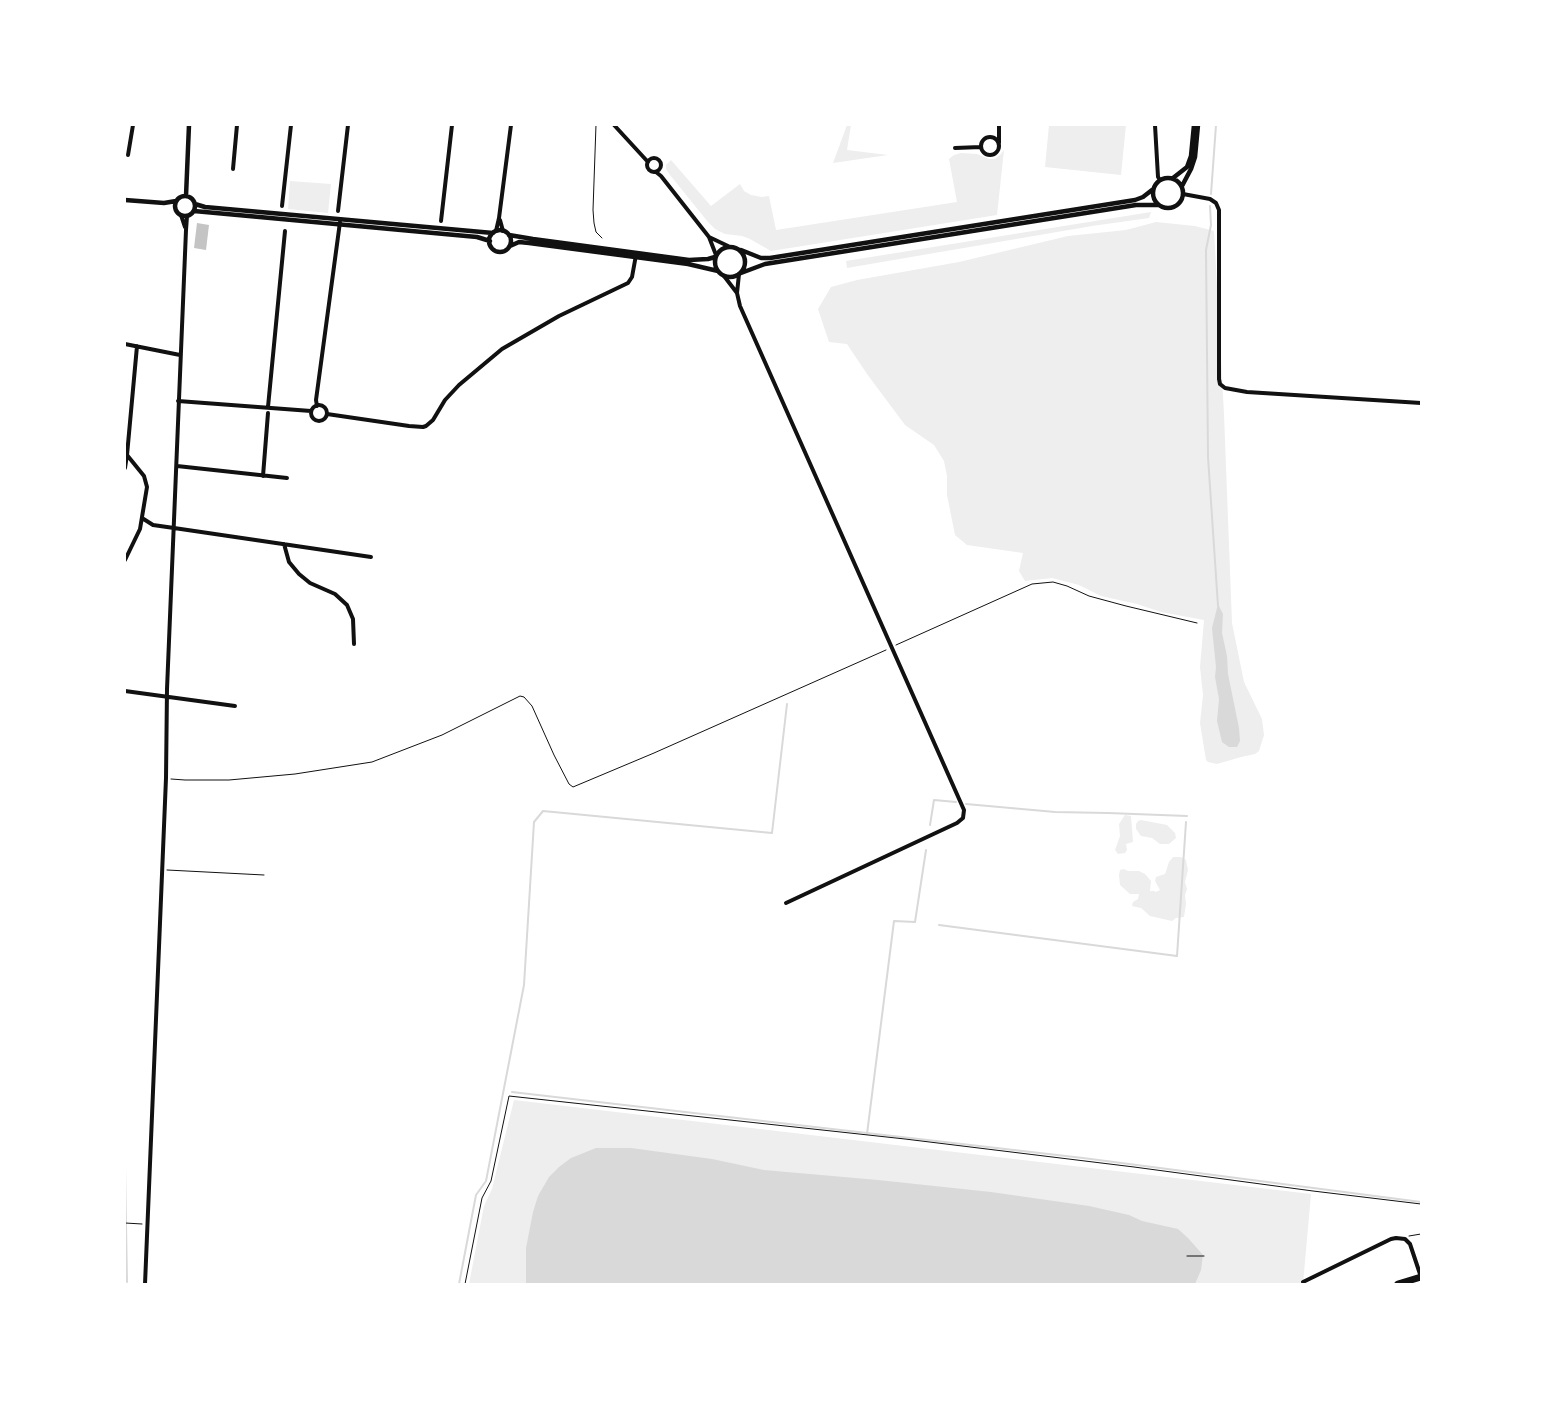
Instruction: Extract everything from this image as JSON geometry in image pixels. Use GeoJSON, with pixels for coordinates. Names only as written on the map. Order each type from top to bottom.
{"type":"FeatureCollection","features":[{"type":"Feature","properties":{"kind":"highway"},"geometry":{"type":"LineString","coordinates":[[1398,1284],[1421,1277]]}},
{"type":"Feature","properties":{"kind":"street"},"geometry":{"type":"LineString","coordinates":[[128,155],[133,125]]}},
{"type":"Feature","properties":{"kind":"street"},"geometry":{"type":"LineString","coordinates":[[186,196],[189,125]]}},
{"type":"Feature","properties":{"kind":"street"},"geometry":{"type":"LineString","coordinates":[[233,169],[237,125]]}},
{"type":"Feature","properties":{"kind":"street"},"geometry":{"type":"LineString","coordinates":[[282,206],[291,125]]}},
{"type":"Feature","properties":{"kind":"street"},"geometry":{"type":"LineString","coordinates":[[338,211],[348,125]]}},
{"type":"Feature","properties":{"kind":"street"},"geometry":{"type":"LineString","coordinates":[[441,221],[452,125]]}},
{"type":"Feature","properties":{"kind":"street"},"geometry":{"type":"LineString","coordinates":[[511,125],[499,218],[490,241],[492,248],[499,252],[504,251],[515,243],[524,242],[692,261],[708,260],[716,256]]}},
{"type":"Feature","properties":{"kind":"street"},"geometry":{"type":"LineString","coordinates":[[614,125],[644,156],[650,160],[658,161],[660,165],[658,170],[661,176],[709,237],[716,256]]}},
{"type":"Feature","properties":{"kind":"street"},"geometry":{"type":"LineString","coordinates":[[981,147],[986,154],[991,155],[998,150],[1000,125]]}},
{"type":"Feature","properties":{"kind":"street"},"geometry":{"type":"LineString","coordinates":[[1154,125],[1158,177],[1160,180]]}},
{"type":"Feature","properties":{"kind":"street"},"geometry":{"type":"LineString","coordinates":[[786,903],[957,823],[964,816],[963,807],[740,306],[737,294],[718,271],[715,264],[716,256],[720,249],[734,246],[761,258],[770,258],[1135,200],[1152,190],[1160,180],[1173,178],[1187,167],[1191,156],[1194,125]]}},
{"type":"Feature","properties":{"kind":"street"},"geometry":{"type":"LineString","coordinates":[[724,276],[733,277],[765,264],[1136,205],[1158,205],[1167,208],[1176,206],[1182,199],[1182,186],[1195,157],[1198,125]]}},
{"type":"Feature","properties":{"kind":"street"},"geometry":{"type":"LineString","coordinates":[[981,147],[984,139],[992,137],[999,130]]}},
{"type":"Feature","properties":{"kind":"street"},"geometry":{"type":"LineString","coordinates":[[992,137],[998,145]]}},
{"type":"Feature","properties":{"kind":"street"},"geometry":{"type":"LineString","coordinates":[[955,148],[981,147]]}},
{"type":"Feature","properties":{"kind":"street"},"geometry":{"type":"LineString","coordinates":[[650,160],[647,166],[648,169],[652,172],[658,170]]}},
{"type":"Feature","properties":{"kind":"street"},"geometry":{"type":"LineString","coordinates":[[1173,178],[1182,186]]}},
{"type":"Feature","properties":{"kind":"street"},"geometry":{"type":"LineString","coordinates":[[1152,190],[1153,198],[1158,205]]}},
{"type":"Feature","properties":{"kind":"street"},"geometry":{"type":"LineString","coordinates":[[1183,194],[1210,199],[1216,203],[1219,210],[1220,384],[1225,388],[1246,392],[1421,403]]}},
{"type":"Feature","properties":{"kind":"street"},"geometry":{"type":"LineString","coordinates":[[125,201],[164,203],[176,201],[180,197],[186,196],[192,199],[195,204],[194,211]]}},
{"type":"Feature","properties":{"kind":"street"},"geometry":{"type":"LineString","coordinates":[[125,201],[175,208]]}},
{"type":"Feature","properties":{"kind":"street"},"geometry":{"type":"LineString","coordinates":[[176,201],[176,212],[187,216],[194,211],[495,232],[503,231]]}},
{"type":"Feature","properties":{"kind":"street"},"geometry":{"type":"LineString","coordinates":[[195,204],[205,207],[478,237],[490,241]]}},
{"type":"Feature","properties":{"kind":"street"},"geometry":{"type":"LineString","coordinates":[[181,215],[186,230]]}},
{"type":"Feature","properties":{"kind":"street"},"geometry":{"type":"LineString","coordinates":[[145,1284],[166,778],[167,696],[178,401],[187,216]]}},
{"type":"Feature","properties":{"kind":"street"},"geometry":{"type":"LineString","coordinates":[[499,218],[503,231],[509,235],[636,255],[718,271]]}},
{"type":"Feature","properties":{"kind":"street"},"geometry":{"type":"LineString","coordinates":[[317,406],[316,400],[340,221]]}},
{"type":"Feature","properties":{"kind":"street"},"geometry":{"type":"LineString","coordinates":[[263,476],[285,231]]}},
{"type":"Feature","properties":{"kind":"street"},"geometry":{"type":"LineString","coordinates":[[509,235],[510,246]]}},
{"type":"Feature","properties":{"kind":"street"},"geometry":{"type":"LineString","coordinates":[[709,237],[728,246]]}},
{"type":"Feature","properties":{"kind":"street"},"geometry":{"type":"LineString","coordinates":[[737,294],[740,274],[746,261],[741,250]]}},
{"type":"Feature","properties":{"kind":"street"},"geometry":{"type":"LineString","coordinates":[[326,414],[409,426],[423,427],[430,424],[445,400],[459,385],[509,344],[559,316],[628,283],[632,277],[636,255]]}},
{"type":"Feature","properties":{"kind":"street"},"geometry":{"type":"LineString","coordinates":[[125,344],[180,355]]}},
{"type":"Feature","properties":{"kind":"street"},"geometry":{"type":"LineString","coordinates":[[125,468],[137,346]]}},
{"type":"Feature","properties":{"kind":"street"},"geometry":{"type":"LineString","coordinates":[[178,401],[268,410],[311,411],[317,406],[323,406],[326,414],[323,420],[317,421],[312,416],[311,411]]}},
{"type":"Feature","properties":{"kind":"street"},"geometry":{"type":"LineString","coordinates":[[125,560],[135,540],[142,518],[147,490],[146,481],[142,474],[127,455]]}},
{"type":"Feature","properties":{"kind":"street"},"geometry":{"type":"LineString","coordinates":[[177,466],[287,478]]}},
{"type":"Feature","properties":{"kind":"street"},"geometry":{"type":"LineString","coordinates":[[142,518],[149,523],[174,528],[371,557]]}},
{"type":"Feature","properties":{"kind":"street"},"geometry":{"type":"LineString","coordinates":[[284,544],[290,562],[299,574],[313,584],[335,594],[347,605],[353,619],[354,644]]}},
{"type":"Feature","properties":{"kind":"street"},"geometry":{"type":"LineString","coordinates":[[125,691],[236,706]]}},
{"type":"Feature","properties":{"kind":"street"},"geometry":{"type":"LineString","coordinates":[[1303,1282],[1391,1239],[1405,1239],[1411,1247],[1421,1277]]}},
{"type":"Feature","properties":{"kind":"path"},"geometry":{"type":"LineString","coordinates":[[596,125],[593,210],[596,232],[602,238]]}},
{"type":"Feature","properties":{"kind":"path"},"geometry":{"type":"LineString","coordinates":[[166,778],[229,780],[295,774],[372,762],[442,734],[520,696],[524,697],[532,706],[554,755],[573,787],[891,648],[1032,584],[1052,582],[1117,604],[1197,623]]}},
{"type":"Feature","properties":{"kind":"path"},"geometry":{"type":"LineString","coordinates":[[162,870],[264,875]]}},
{"type":"Feature","properties":{"kind":"path"},"geometry":{"type":"LineString","coordinates":[[465,1284],[482,1198],[491,1181],[509,1096],[915,1140],[1421,1204]]}},
{"type":"Feature","properties":{"kind":"path"},"geometry":{"type":"LineString","coordinates":[[125,1223],[148,1224]]}},
{"type":"Feature","properties":{"kind":"path"},"geometry":{"type":"LineString","coordinates":[[1405,1239],[1409,1236],[1421,1234]]}},
{"type":"Feature","properties":{"kind":"path"},"geometry":{"type":"LineString","coordinates":[[1187,1256],[1204,1256]]}},
{"type":"Feature","properties":{"kind":"shaded area"},"geometry":{"type":"Polygon","coordinates":[[[847,125],[851,125],[847,150],[888,155],[833,163],[847,125]]]}},
{"type":"Feature","properties":{"kind":"shaded area"},"geometry":{"type":"Polygon","coordinates":[[[1049,125],[1126,125],[1121,175],[1045,167],[1049,125]]]}},
{"type":"Feature","properties":{"kind":"shaded area"},"geometry":{"type":"Polygon","coordinates":[[[1004,150],[997,215],[771,251],[750,239],[725,234],[715,229],[666,169],[666,165],[671,160],[711,206],[740,184],[744,191],[751,195],[769,196],[776,230],[957,202],[949,159],[961,153],[977,154],[989,159],[995,159],[1004,150]]]}},
{"type":"Feature","properties":{"kind":"shaded area"},"geometry":{"type":"Polygon","coordinates":[[[290,181],[331,184],[328,213],[288,209],[290,181]]]}},
{"type":"Feature","properties":{"kind":"shaded area"},"geometry":{"type":"Polygon","coordinates":[[[1151,212],[1149,218],[847,268],[846,261],[1151,212]]]}},
{"type":"Feature","properties":{"kind":"shaded area"},"geometry":{"type":"Polygon","coordinates":[[[1156,222],[1195,226],[1214,231],[1224,414],[1232,623],[1244,682],[1262,719],[1264,735],[1259,751],[1255,754],[1217,764],[1206,760],[1200,723],[1203,695],[1200,667],[1204,620],[1161,612],[1137,604],[1101,596],[1079,585],[1052,578],[1025,581],[1019,571],[1023,553],[967,545],[955,535],[947,495],[947,476],[944,461],[934,445],[905,425],[847,344],[829,342],[818,309],[831,287],[857,280],[959,262],[1068,236],[1126,230],[1156,222]]]}},
{"type":"Feature","properties":{"kind":"shaded area"},"geometry":{"type":"Polygon","coordinates":[[[1218,604],[1223,614],[1222,633],[1239,728],[1240,741],[1237,747],[1229,747],[1222,742],[1217,721],[1219,699],[1215,677],[1216,667],[1212,628],[1218,604]]]}},
{"type":"Feature","properties":{"kind":"shaded area"},"geometry":{"type":"Polygon","coordinates":[[[1125,815],[1131,816],[1133,842],[1126,844],[1127,850],[1125,853],[1118,854],[1115,850],[1120,836],[1119,824],[1125,815]]]}},
{"type":"Feature","properties":{"kind":"shaded area"},"geometry":{"type":"Polygon","coordinates":[[[1141,820],[1167,825],[1175,833],[1176,838],[1169,844],[1160,844],[1152,838],[1141,836],[1136,829],[1136,824],[1141,820]]]}},
{"type":"Feature","properties":{"kind":"shaded area"},"geometry":{"type":"Polygon","coordinates":[[[1173,857],[1181,857],[1186,860],[1188,870],[1185,882],[1187,889],[1184,917],[1176,918],[1172,921],[1150,916],[1141,908],[1132,906],[1133,902],[1138,899],[1139,894],[1130,894],[1120,885],[1119,875],[1120,870],[1124,869],[1139,871],[1145,874],[1151,881],[1150,891],[1156,892],[1160,890],[1155,881],[1156,877],[1165,874],[1173,857]]]}},
{"type":"Feature","properties":{"kind":"shaded area"},"geometry":{"type":"Polygon","coordinates":[[[514,1100],[1311,1194],[1303,1284],[469,1284],[484,1206],[492,1189],[514,1100]]]}},
{"type":"Feature","properties":{"kind":"shaded area"},"geometry":{"type":"Polygon","coordinates":[[[596,1148],[631,1148],[712,1159],[764,1170],[991,1192],[1089,1206],[1178,1229],[1203,1255],[1201,1270],[1195,1284],[526,1284],[526,1248],[538,1196],[549,1177],[559,1167],[571,1158],[596,1148]]]}},
{"type":"Feature","properties":{"kind":"building"},"geometry":{"type":"Polygon","coordinates":[[[197,223],[209,225],[206,250],[194,248],[197,223]]]}},
{"type":"Feature","properties":{"kind":"waterway"},"geometry":{"type":"LineString","coordinates":[[1211,194],[1216,125]]}},
{"type":"Feature","properties":{"kind":"waterway"},"geometry":{"type":"LineString","coordinates":[[1210,206],[1211,225],[1206,250],[1208,457],[1218,606]]}},
{"type":"Feature","properties":{"kind":"waterway"},"geometry":{"type":"LineString","coordinates":[[459,1284],[476,1195],[486,1181],[524,985],[534,822],[543,811],[772,833],[787,704]]}},
{"type":"Feature","properties":{"kind":"waterway"},"geometry":{"type":"LineString","coordinates":[[930,825],[934,800],[956,802]]}},
{"type":"Feature","properties":{"kind":"waterway"},"geometry":{"type":"LineString","coordinates":[[966,804],[1055,812],[1187,816]]}},
{"type":"Feature","properties":{"kind":"waterway"},"geometry":{"type":"LineString","coordinates":[[939,925],[1177,956],[1186,822]]}},
{"type":"Feature","properties":{"kind":"waterway"},"geometry":{"type":"LineString","coordinates":[[867,1134],[894,921],[915,922],[926,850]]}},
{"type":"Feature","properties":{"kind":"waterway"},"geometry":{"type":"LineString","coordinates":[[512,1092],[1083,1158],[1421,1202]]}},
{"type":"Feature","properties":{"kind":"waterway"},"geometry":{"type":"LineString","coordinates":[[125,1168],[127,1282]]}}]}
